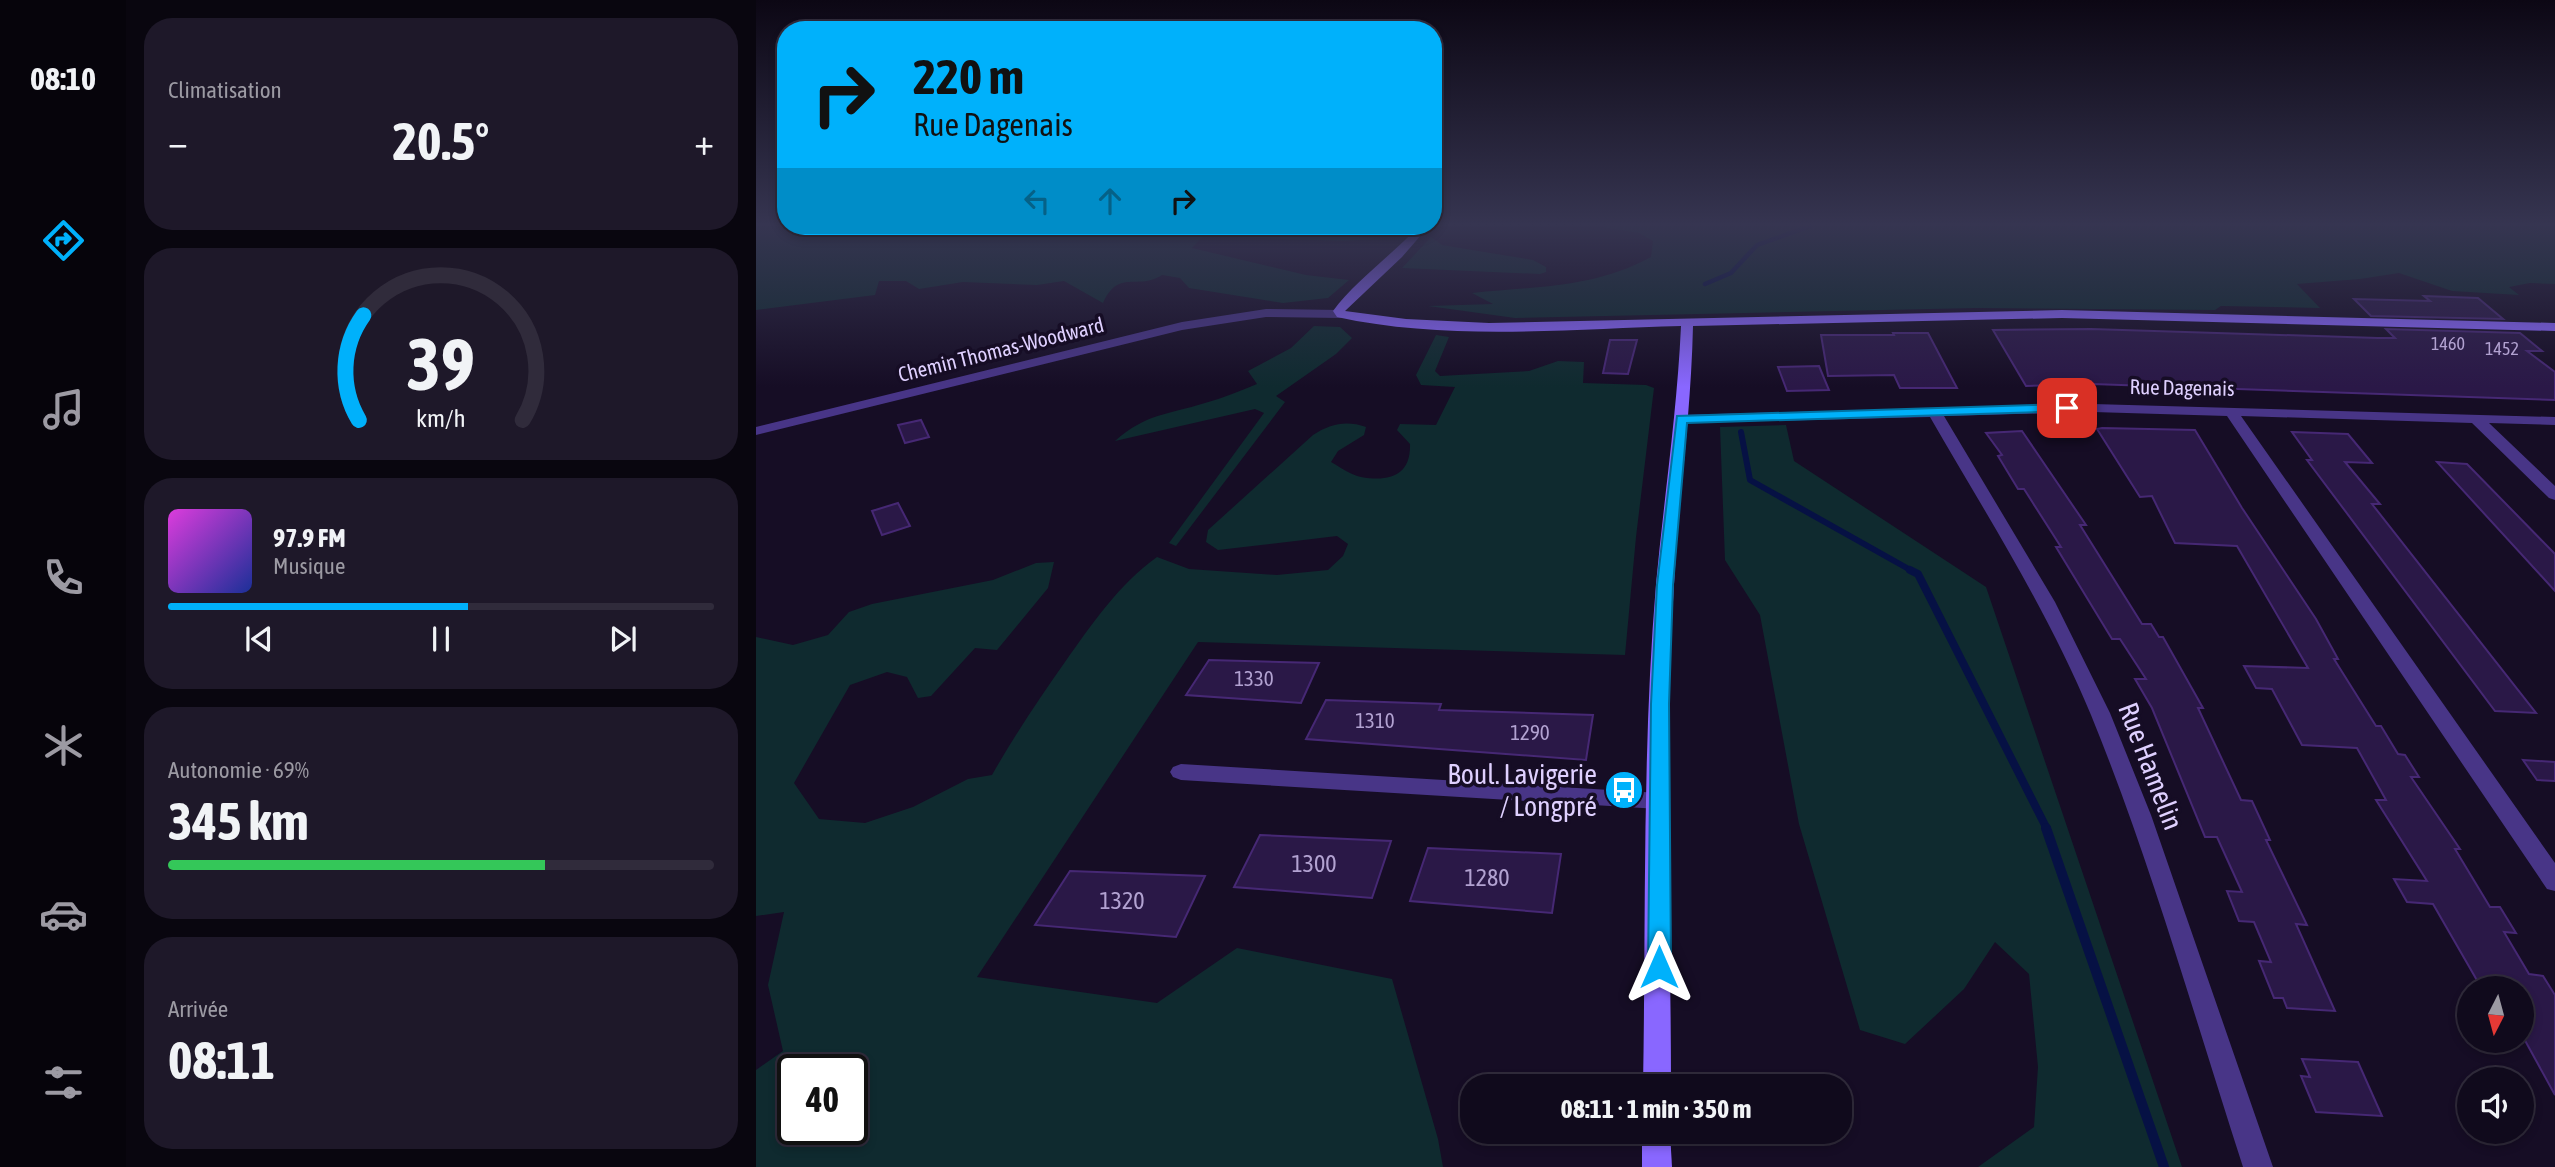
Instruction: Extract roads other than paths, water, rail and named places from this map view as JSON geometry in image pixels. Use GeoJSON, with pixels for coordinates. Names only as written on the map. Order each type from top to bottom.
{"type":"FeatureCollection","features":[{"type":"Feature","properties":{"kind":"street"},"geometry":{"type":"LineString","coordinates":[[1372,278],[1345,303],[1339,311],[1341,314],[1406,323],[1489,327],[2062,314],[2555,327]]}},
{"type":"Feature","properties":{"kind":"street","name":"Chemin Thomas-Woodward"},"geometry":{"type":"LineString","coordinates":[[756,431],[1182,326],[1266,313],[1341,314]]}},
{"type":"Feature","properties":{"kind":"street"},"geometry":{"type":"LineString","coordinates":[[1657,1074],[1665,585],[1689,331],[1687,323]]}},
{"type":"Feature","properties":{"kind":"street","name":"Rue Dagenais"},"geometry":{"type":"LineString","coordinates":[[1681,419],[2080,408],[2231,410],[2555,421]]}},
{"type":"Feature","properties":{"kind":"street"},"geometry":{"type":"LineString","coordinates":[[2231,410],[2555,882]]}},
{"type":"Feature","properties":{"kind":"street","name":"Rue Hamelin"},"geometry":{"type":"LineString","coordinates":[[1934,411],[2046,602],[2100,713],[2140,815],[2258,1167]]}},
{"type":"Feature","properties":{"kind":"street"},"geometry":{"type":"LineString","coordinates":[[2475,418],[2555,495]]}},
{"type":"Feature","properties":{"kind":"street"},"geometry":{"type":"LineString","coordinates":[[1181,772],[1660,801]]}},
{"type":"Feature","properties":{"kind":"street"},"geometry":{"type":"LineString","coordinates":[[1656,1144],[1657,1167]]}},
{"type":"Feature","properties":{"kind":"waterway"},"geometry":{"type":"LineString","coordinates":[[1705,284],[1718,278]]}},
{"type":"Feature","properties":{"kind":"waterway"},"geometry":{"type":"LineString","coordinates":[[1741,432],[1750,480],[1914,572]]}},
{"type":"Feature","properties":{"kind":"waterway"},"geometry":{"type":"LineString","coordinates":[[1910,570],[1914,572]]}},
{"type":"Feature","properties":{"kind":"waterway"},"geometry":{"type":"LineString","coordinates":[[1914,572],[1918,574],[2047,829]]}},
{"type":"Feature","properties":{"kind":"waterway"},"geometry":{"type":"LineString","coordinates":[[2046,828],[2164,1167]]}},
{"type":"Feature","properties":{"kind":"place","name":"Boul. Lavigerie / Longpré"},"geometry":{"type":"Point","coordinates":[1624,790]}}]}
